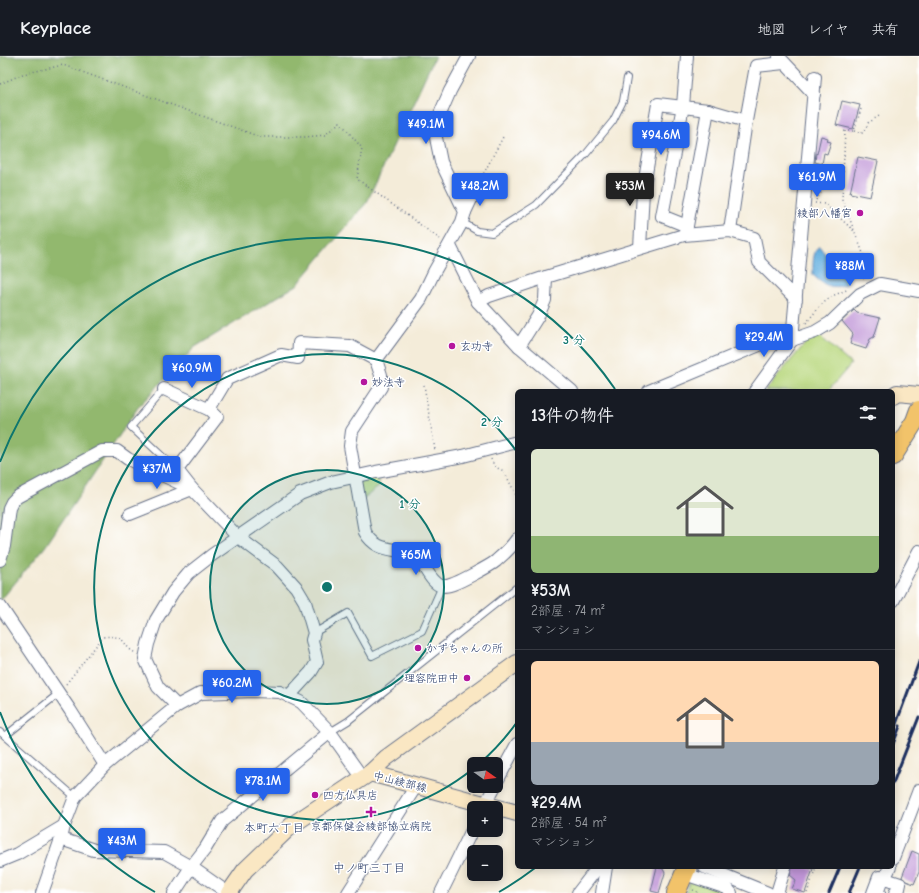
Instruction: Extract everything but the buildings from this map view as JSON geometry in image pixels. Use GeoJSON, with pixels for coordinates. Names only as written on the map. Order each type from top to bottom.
{"type":"FeatureCollection","features":[{"type":"Feature","properties":{"kind":"main road"},"geometry":{"type":"LineString","coordinates":[[895,394],[897,393],[919,395]]}},
{"type":"Feature","properties":{"kind":"main road"},"geometry":{"type":"LineString","coordinates":[[895,453],[915,421],[919,410]]}},
{"type":"Feature","properties":{"kind":"main road"},"geometry":{"type":"LineString","coordinates":[[366,775],[386,758],[515,664]]}},
{"type":"Feature","properties":{"kind":"main road","name":"中山綾部線"},"geometry":{"type":"LineString","coordinates":[[228,893],[245,870],[292,825],[366,775],[416,786],[467,801]]}},
{"type":"Feature","properties":{"kind":"main road","name":"中山綾部線"},"geometry":{"type":"LineString","coordinates":[[503,811],[515,814]]}},
{"type":"Feature","properties":{"kind":"main road"},"geometry":{"type":"LineString","coordinates":[[683,891],[688,869]]}},
{"type":"Feature","properties":{"kind":"street"},"geometry":{"type":"LineString","coordinates":[[464,217],[441,162],[434,128],[450,91],[469,56]]}},
{"type":"Feature","properties":{"kind":"street"},"geometry":{"type":"LineString","coordinates":[[686,230],[662,216],[682,106],[687,56]]}},
{"type":"Feature","properties":{"kind":"street"},"geometry":{"type":"LineString","coordinates":[[730,231],[746,121],[756,66],[781,60],[814,94]]}},
{"type":"Feature","properties":{"kind":"street"},"geometry":{"type":"LineString","coordinates":[[756,389],[793,335],[815,77]]}},
{"type":"Feature","properties":{"kind":"street"},"geometry":{"type":"LineString","coordinates":[[640,248],[644,191],[658,104],[708,110],[746,121]]}},
{"type":"Feature","properties":{"kind":"street"},"geometry":{"type":"LineString","coordinates":[[686,230],[708,110]]}},
{"type":"Feature","properties":{"kind":"street"},"geometry":{"type":"LineString","coordinates":[[376,360],[422,299],[434,272],[450,246],[474,193]]}},
{"type":"Feature","properties":{"kind":"street"},"geometry":{"type":"LineString","coordinates":[[478,302],[489,296],[640,248],[686,230],[730,231],[754,238],[760,262],[796,299]]}},
{"type":"Feature","properties":{"kind":"street"},"geometry":{"type":"LineString","coordinates":[[450,246],[478,302],[519,346],[570,389]]}},
{"type":"Feature","properties":{"kind":"street"},"geometry":{"type":"LineString","coordinates":[[519,346],[538,316],[545,300],[546,277]]}},
{"type":"Feature","properties":{"kind":"street"},"geometry":{"type":"LineString","coordinates":[[654,389],[793,335],[815,332],[830,323],[860,294],[863,287],[880,284],[919,291]]}},
{"type":"Feature","properties":{"kind":"street"},"geometry":{"type":"LineString","coordinates":[[210,410],[227,379],[281,355],[298,358],[299,343],[350,346],[376,360],[381,375],[381,387],[352,431],[350,446],[365,532],[370,540],[384,548],[412,555],[419,559],[434,581],[442,586],[450,586],[494,562],[511,548],[515,542]]}},
{"type":"Feature","properties":{"kind":"street"},"geometry":{"type":"LineString","coordinates":[[164,389],[210,410],[217,417],[177,470],[192,489],[238,537],[277,566],[296,587],[305,602],[314,633],[313,644],[317,662],[311,672],[289,696]]}},
{"type":"Feature","properties":{"kind":"street"},"geometry":{"type":"LineString","coordinates":[[176,706],[158,687],[145,659],[156,620],[173,592],[189,573],[300,494],[331,482],[355,476],[487,451],[515,443]]}},
{"type":"Feature","properties":{"kind":"street"},"geometry":{"type":"LineString","coordinates":[[0,560],[4,546],[9,508],[12,502],[24,492],[102,451],[117,451],[128,459],[192,489]]}},
{"type":"Feature","properties":{"kind":"street"},"geometry":{"type":"LineString","coordinates":[[130,514],[192,489]]}},
{"type":"Feature","properties":{"kind":"street"},"geometry":{"type":"LineString","coordinates":[[895,597],[919,551]]}},
{"type":"Feature","properties":{"kind":"street"},"geometry":{"type":"LineString","coordinates":[[0,606],[105,764]]}},
{"type":"Feature","properties":{"kind":"street"},"geometry":{"type":"LineString","coordinates":[[42,893],[75,797],[105,764],[176,706],[201,693],[254,690],[280,692],[289,696],[301,702],[330,732],[366,775]]}},
{"type":"Feature","properties":{"kind":"street"},"geometry":{"type":"LineString","coordinates":[[174,893],[205,849],[222,821],[330,732]]}},
{"type":"Feature","properties":{"kind":"street"},"geometry":{"type":"LineString","coordinates":[[503,770],[515,748]]}},
{"type":"Feature","properties":{"kind":"street"},"geometry":{"type":"LineString","coordinates":[[348,893],[416,786]]}},
{"type":"Feature","properties":{"kind":"street"},"geometry":{"type":"LineString","coordinates":[[895,853],[919,790]]}},
{"type":"Feature","properties":{"kind":"street"},"geometry":{"type":"LineString","coordinates":[[0,861],[17,854],[64,826]]}},
{"type":"Feature","properties":{"kind":"street"},"geometry":{"type":"LineString","coordinates":[[441,893],[469,837]]}},
{"type":"Feature","properties":{"kind":"street"},"geometry":{"type":"LineString","coordinates":[[61,839],[94,850],[164,852],[191,867],[228,893]]}},
{"type":"Feature","properties":{"kind":"street"},"geometry":{"type":"LineString","coordinates":[[578,893],[596,869]]}},
{"type":"Feature","properties":{"kind":"street"},"geometry":{"type":"LineString","coordinates":[[602,893],[606,869]]}},
{"type":"Feature","properties":{"kind":"street"},"geometry":{"type":"LineString","coordinates":[[689,869],[691,876],[728,888],[731,893]]}},
{"type":"Feature","properties":{"kind":"street"},"geometry":{"type":"LineString","coordinates":[[709,869],[765,892]]}},
{"type":"Feature","properties":{"kind":"street"},"geometry":{"type":"LineString","coordinates":[[777,893],[784,869]]}},
{"type":"Feature","properties":{"kind":"street"},"geometry":{"type":"LineString","coordinates":[[873,893],[879,876],[887,873],[900,884],[898,893],[895,893]]}},
{"type":"Feature","properties":{"kind":"lane"},"geometry":{"type":"LineString","coordinates":[[464,217],[477,232],[492,233],[536,205],[586,154],[613,121],[623,101],[627,78]]}},
{"type":"Feature","properties":{"kind":"lane"},"geometry":{"type":"LineString","coordinates":[[164,389],[131,427],[177,470]]}},
{"type":"Feature","properties":{"kind":"lane"},"geometry":{"type":"LineString","coordinates":[[314,633],[348,613],[372,656],[422,631],[442,586]]}},
{"type":"Feature","properties":{"kind":"lane"},"geometry":{"type":"LineString","coordinates":[[330,732],[348,720],[515,589]]}},
{"type":"Feature","properties":{"kind":"lane"},"geometry":{"type":"LineString","coordinates":[[58,694],[3,734],[75,797]]}},
{"type":"Feature","properties":{"kind":"lane"},"geometry":{"type":"LineString","coordinates":[[882,893],[881,891],[887,873]]}},
{"type":"Feature","properties":{"kind":"path"},"geometry":{"type":"LineString","coordinates":[[0,84],[23,74],[63,65],[260,137],[306,137],[325,135],[340,122],[362,148],[357,179],[450,246]]}},
{"type":"Feature","properties":{"kind":"path"},"geometry":{"type":"LineString","coordinates":[[854,131],[861,109]]}},
{"type":"Feature","properties":{"kind":"path"},"geometry":{"type":"LineString","coordinates":[[793,335],[821,305],[832,296],[863,287],[868,266],[842,199],[845,131],[862,133],[868,123],[879,116]]}},
{"type":"Feature","properties":{"kind":"path"},"geometry":{"type":"LineString","coordinates":[[474,193],[503,137]]}},
{"type":"Feature","properties":{"kind":"path"},"geometry":{"type":"LineString","coordinates":[[843,184],[826,185],[814,203],[825,204],[856,232]]}},
{"type":"Feature","properties":{"kind":"path"},"geometry":{"type":"LineString","coordinates":[[424,385],[437,461]]}},
{"type":"Feature","properties":{"kind":"path"},"geometry":{"type":"LineString","coordinates":[[487,451],[495,467],[504,471],[515,494]]}},
{"type":"Feature","properties":{"kind":"path"},"geometry":{"type":"LineString","coordinates":[[58,694],[103,637],[115,636],[123,641],[133,652],[146,655]]}},
{"type":"Feature","properties":{"kind":"path"},"geometry":{"type":"LineString","coordinates":[[807,893],[815,869]]}},
{"type":"Feature","properties":{"kind":"path"},"geometry":{"type":"LineString","coordinates":[[683,891],[700,893]]}},
{"type":"Feature","properties":{"kind":"green space"},"geometry":{"type":"Polygon","coordinates":[[[0,56],[435,56],[367,202],[297,285],[195,347],[139,406],[45,547],[0,601],[0,56]]]}},
{"type":"Feature","properties":{"kind":"green space"},"geometry":{"type":"Polygon","coordinates":[[[815,332],[851,364],[830,389],[767,389],[815,332]]]}},
{"type":"Feature","properties":{"kind":"green space"},"geometry":{"type":"Polygon","coordinates":[[[376,472],[380,486],[360,501],[355,476],[376,472]]]}},
{"type":"Feature","properties":{"kind":"green space"},"geometry":{"type":"Polygon","coordinates":[[[691,879],[726,893],[685,893],[691,879]]]}},
{"type":"Feature","properties":{"kind":"water"},"geometry":{"type":"Polygon","coordinates":[[[819,246],[826,255],[835,256],[844,262],[847,284],[837,287],[828,286],[813,275],[814,256],[819,246]]]}},
{"type":"Feature","properties":{"kind":"railway"},"geometry":{"type":"LineString","coordinates":[[895,727],[919,662]]}},
{"type":"Feature","properties":{"kind":"railway"},"geometry":{"type":"LineString","coordinates":[[895,778],[919,717]]}},
{"type":"Feature","properties":{"kind":"railway"},"geometry":{"type":"LineString","coordinates":[[895,739],[900,726]]}},
{"type":"Feature","properties":{"kind":"railway"},"geometry":{"type":"LineString","coordinates":[[829,893],[839,869]]}},
{"type":"Feature","properties":{"kind":"railway"},"geometry":{"type":"LineString","coordinates":[[849,893],[859,869]]}},
{"type":"Feature","properties":{"kind":"place","name":"綾部八幡宮"},"geometry":{"type":"Point","coordinates":[860,213]}},
{"type":"Feature","properties":{"kind":"place","name":"玄功寺"},"geometry":{"type":"Point","coordinates":[452,346]}},
{"type":"Feature","properties":{"kind":"place","name":"妙法寺"},"geometry":{"type":"Point","coordinates":[364,382]}},
{"type":"Feature","properties":{"kind":"place","name":"かずちゃんの所"},"geometry":{"type":"Point","coordinates":[418,648]}},
{"type":"Feature","properties":{"kind":"place","name":"理容院田中"},"geometry":{"type":"Point","coordinates":[467,678]}},
{"type":"Feature","properties":{"kind":"place","name":"四方仏具店"},"geometry":{"type":"Point","coordinates":[315,795]}},
{"type":"Feature","properties":{"kind":"place","name":"京都保健会綾部協立病院"},"geometry":{"type":"Point","coordinates":[371,812]}},
{"type":"Feature","properties":{"kind":"district","name":"本町六丁目"},"geometry":{"type":"Point","coordinates":[274,828]}},
{"type":"Feature","properties":{"kind":"district","name":"中ノ町三丁目"},"geometry":{"type":"Point","coordinates":[369,868]}}]}
